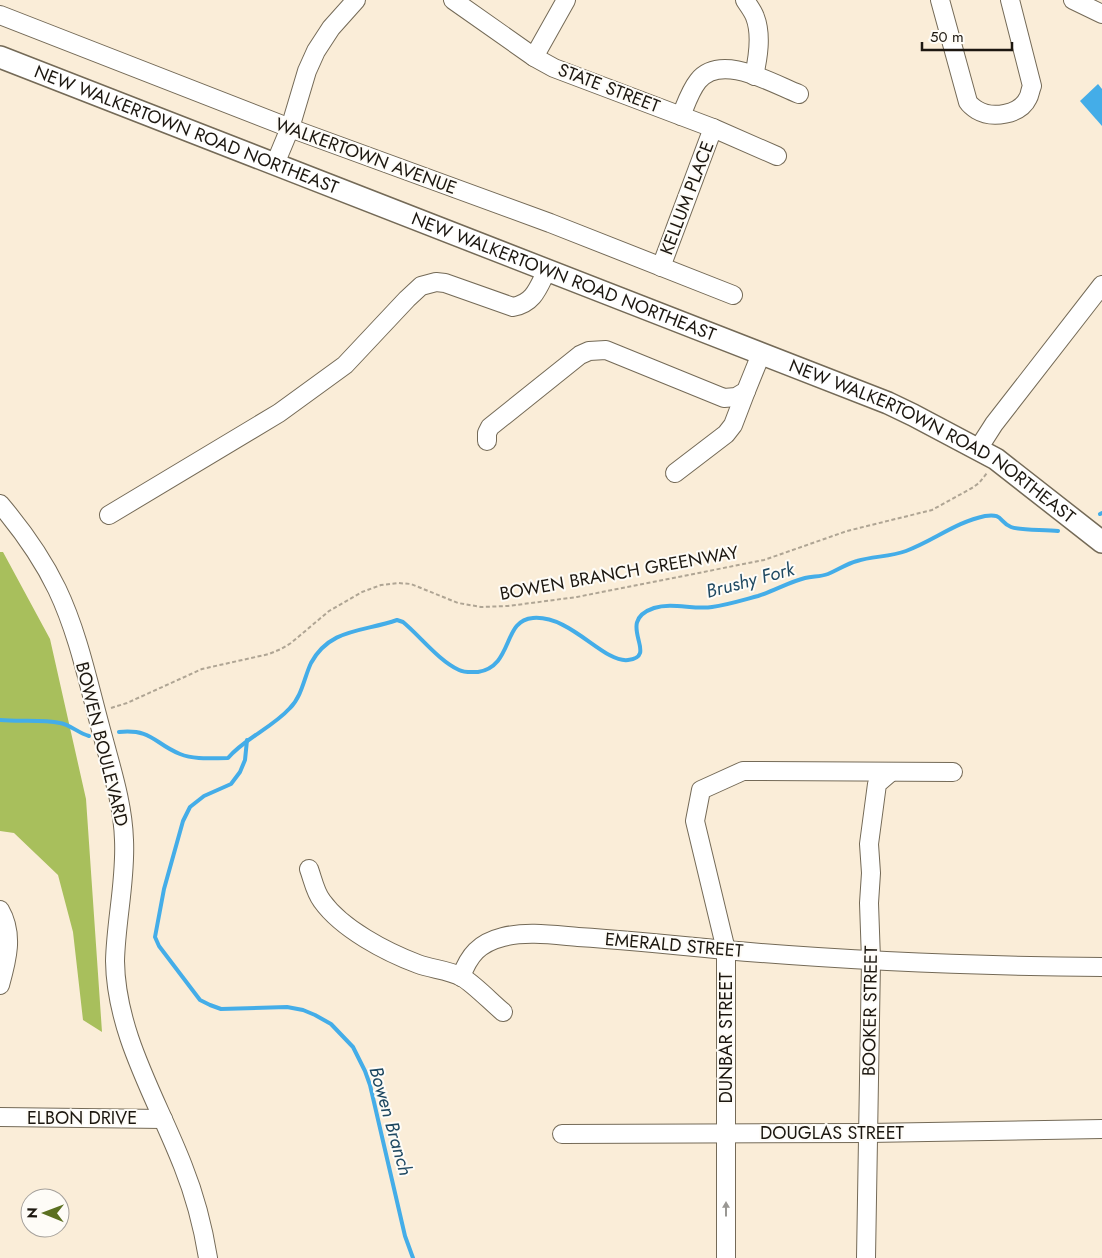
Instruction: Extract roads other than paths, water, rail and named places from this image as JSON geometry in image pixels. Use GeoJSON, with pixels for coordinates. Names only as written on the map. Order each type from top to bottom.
{"type":"FeatureCollection","features":[{"type":"Feature","properties":{"kind":"main road","name":"NEW WALKERTOWN ROAD NORTHEAST"},"geometry":{"type":"LineString","coordinates":[[0,57],[913,415],[1004,465],[1102,542]]}},
{"type":"Feature","properties":{"kind":"street"},"geometry":{"type":"LineString","coordinates":[[275,164],[290,128],[307,71],[316,51],[331,28],[356,0]]}},
{"type":"Feature","properties":{"kind":"street","name":"STATE STREET"},"geometry":{"type":"LineString","coordinates":[[453,0],[534,57],[554,68],[713,128],[777,156]]}},
{"type":"Feature","properties":{"kind":"street"},"geometry":{"type":"LineString","coordinates":[[534,57],[566,0]]}},
{"type":"Feature","properties":{"kind":"street"},"geometry":{"type":"LineString","coordinates":[[744,0],[755,16],[758,28],[758,55],[754,76]]}},
{"type":"Feature","properties":{"kind":"street"},"geometry":{"type":"LineString","coordinates":[[940,0],[968,102],[977,111],[992,115],[1007,113],[1019,108],[1027,100],[1032,86],[1010,0]]}},
{"type":"Feature","properties":{"kind":"street"},"geometry":{"type":"LineString","coordinates":[[1073,0],[1102,14]]}},
{"type":"Feature","properties":{"kind":"street","name":"WALKERTOWN AVENUE"},"geometry":{"type":"LineString","coordinates":[[0,15],[290,128],[550,223],[733,295]]}},
{"type":"Feature","properties":{"kind":"street"},"geometry":{"type":"LineString","coordinates":[[681,116],[699,80],[712,70],[739,70],[799,94]]}},
{"type":"Feature","properties":{"kind":"street","name":"KELLUM PLACE"},"geometry":{"type":"LineString","coordinates":[[660,267],[713,128]]}},
{"type":"Feature","properties":{"kind":"street"},"geometry":{"type":"LineString","coordinates":[[109,514],[279,413],[321,383],[345,365],[421,286],[436,282],[445,284],[513,307],[523,305],[531,300],[547,270]]}},
{"type":"Feature","properties":{"kind":"street"},"geometry":{"type":"LineString","coordinates":[[978,450],[994,424],[1102,285]]}},
{"type":"Feature","properties":{"kind":"street"},"geometry":{"type":"LineString","coordinates":[[487,441],[487,433],[490,427],[580,355],[589,351],[606,350],[724,398],[736,397],[746,391]]}},
{"type":"Feature","properties":{"kind":"street"},"geometry":{"type":"LineString","coordinates":[[675,473],[726,434],[733,425],[761,354]]}},
{"type":"Feature","properties":{"kind":"street","name":"BOWEN BOULEVARD"},"geometry":{"type":"LineString","coordinates":[[0,504],[32,545],[56,587],[72,626],[96,712],[116,786],[124,838],[124,868],[115,961],[120,1008],[130,1043],[184,1167],[200,1217],[208,1258]]}},
{"type":"Feature","properties":{"kind":"street","name":"DUNBAR STREET"},"geometry":{"type":"LineString","coordinates":[[726,1258],[726,950],[695,821],[701,790],[743,771],[891,772]]}},
{"type":"Feature","properties":{"kind":"street"},"geometry":{"type":"LineString","coordinates":[[891,772],[953,772]]}},
{"type":"Feature","properties":{"kind":"street","name":"BOOKER STREET"},"geometry":{"type":"LineString","coordinates":[[866,1258],[872,960],[869,903],[871,873],[869,844],[877,784],[891,772]]}},
{"type":"Feature","properties":{"kind":"street"},"geometry":{"type":"LineString","coordinates":[[309,869],[317,893],[323,902],[347,925],[374,943],[399,956],[461,977],[503,1012]]}},
{"type":"Feature","properties":{"kind":"street"},"geometry":{"type":"LineString","coordinates":[[0,910],[6,921],[9,943],[0,985]]}},
{"type":"Feature","properties":{"kind":"street","name":"EMERALD STREET"},"geometry":{"type":"LineString","coordinates":[[461,977],[467,961],[478,949],[493,940],[520,935],[547,934],[726,950],[872,960],[998,966],[1102,967]]}},
{"type":"Feature","properties":{"kind":"street","name":"ELBON DRIVE"},"geometry":{"type":"LineString","coordinates":[[0,1117],[163,1118]]}},
{"type":"Feature","properties":{"kind":"street","name":"DOUGLAS STREET"},"geometry":{"type":"LineString","coordinates":[[562,1134],[868,1133],[1102,1129]]}},
{"type":"Feature","properties":{"kind":"water"},"geometry":{"type":"Polygon","coordinates":[[[1098,84],[1102,89],[1102,126],[1080,101],[1098,84]]]}},
{"type":"Feature","properties":{"kind":"waterway","name":"Brushy Fork"},"geometry":{"type":"LineString","coordinates":[[119,732],[146,735],[171,750],[186,756],[228,758],[290,708],[300,692],[311,663],[328,643],[348,633],[397,620],[403,622],[444,661],[464,672],[478,672],[489,668],[503,653],[516,626],[523,621],[533,618],[547,619],[560,624],[608,654],[618,659],[628,660],[637,657],[640,652],[636,630],[637,621],[642,614],[654,608],[661,606],[712,607],[758,596],[808,577],[828,574],[857,561],[906,551],[954,527],[985,516],[998,517],[1007,525],[1015,528],[1058,531]]}},
{"type":"Feature","properties":{"kind":"waterway","name":"Brushy Fork"},"geometry":{"type":"LineString","coordinates":[[0,720],[60,723],[89,736]]}},
{"type":"Feature","properties":{"kind":"waterway","name":"Bowen Branch"},"geometry":{"type":"LineString","coordinates":[[247,740],[245,760],[240,772],[231,784],[204,796],[190,807],[183,821],[164,889],[155,937],[159,946],[200,1000],[221,1009],[287,1007],[303,1010],[331,1024],[353,1047],[370,1085],[405,1236],[413,1258]]}}]}
